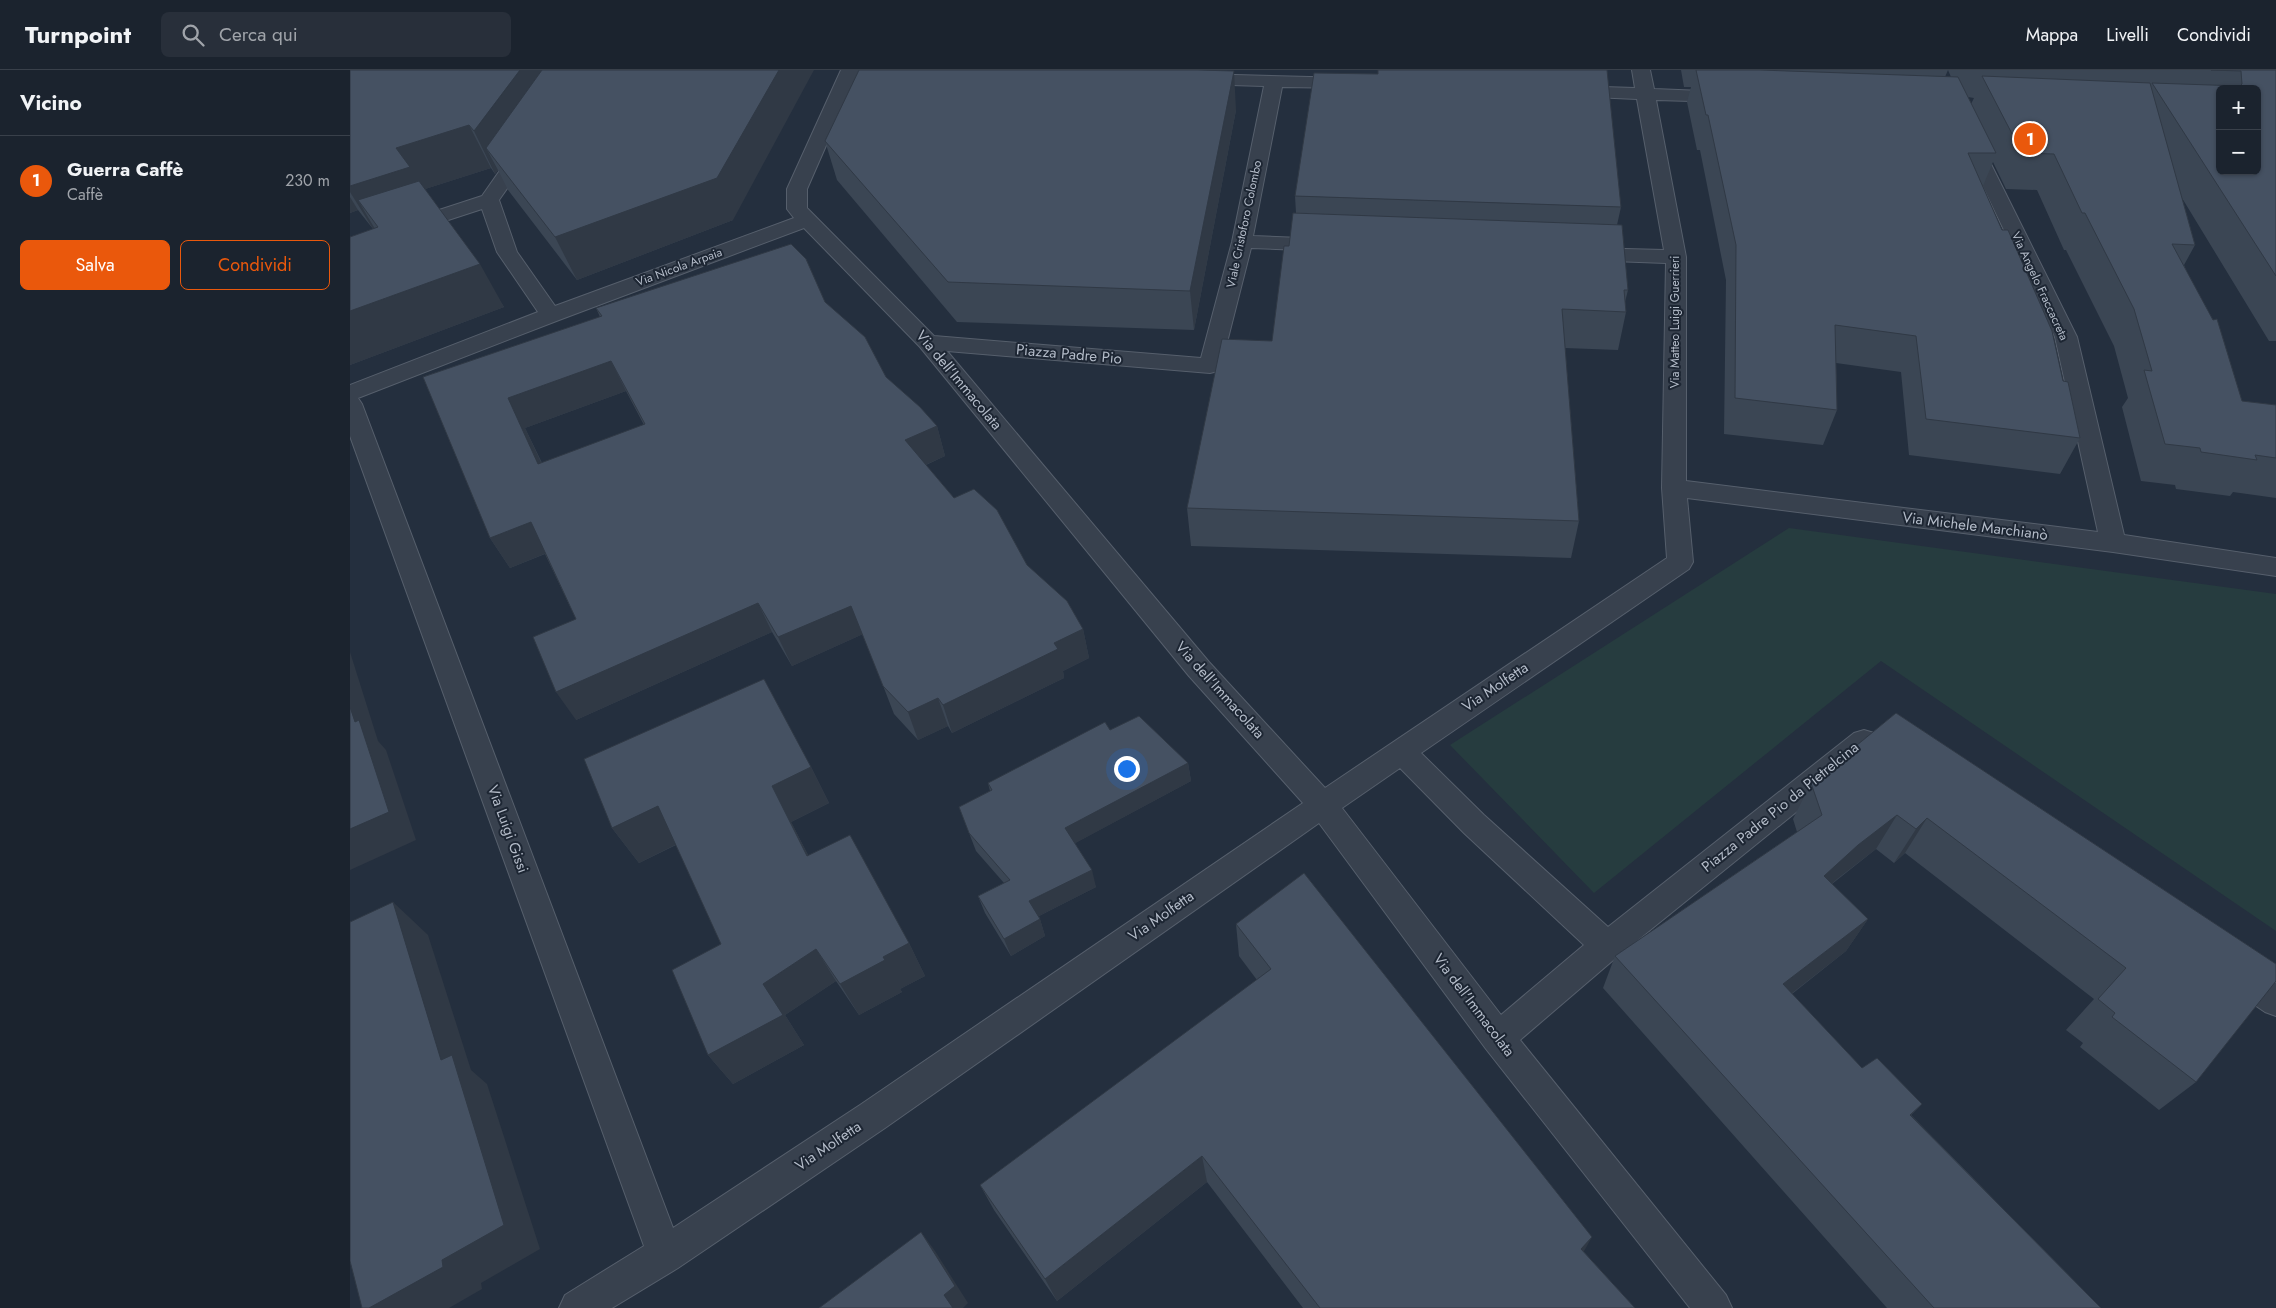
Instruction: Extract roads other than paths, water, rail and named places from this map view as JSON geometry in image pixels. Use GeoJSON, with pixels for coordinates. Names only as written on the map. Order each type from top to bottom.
{"type":"FeatureCollection","features":[{"type":"Feature","properties":{"kind":"street"},"geometry":{"type":"LineString","coordinates":[[850,70],[870,70]]}},
{"type":"Feature","properties":{"kind":"street","name":"Via dell'Immacolata"},"geometry":{"type":"LineString","coordinates":[[850,70],[797,189],[797,209],[928,342],[1199,669],[1322,804],[1498,1038],[1713,1308]]}},
{"type":"Feature","properties":{"kind":"street","name":"Via Matteo Luigi Guerrieri"},"geometry":{"type":"LineString","coordinates":[[1641,70],[1676,257],[1674,488]]}},
{"type":"Feature","properties":{"kind":"street"},"geometry":{"type":"LineString","coordinates":[[1186,78],[1274,81],[1335,76],[1364,83]]}},
{"type":"Feature","properties":{"kind":"street","name":"Viale Cristoforo Colombo"},"geometry":{"type":"LineString","coordinates":[[1210,366],[1242,242],[1274,81]]}},
{"type":"Feature","properties":{"kind":"street"},"geometry":{"type":"LineString","coordinates":[[1548,90],[1744,97]]}},
{"type":"Feature","properties":{"kind":"street","name":"Via Angelo Fraccacreta"},"geometry":{"type":"LineString","coordinates":[[1961,123],[2066,336],[2113,543]]}},
{"type":"Feature","properties":{"kind":"street"},"geometry":{"type":"LineString","coordinates":[[350,246],[489,200],[534,135]]}},
{"type":"Feature","properties":{"kind":"street"},"geometry":{"type":"LineString","coordinates":[[489,200],[507,252],[551,315]]}},
{"type":"Feature","properties":{"kind":"street","name":"Via Nicola Arpaia"},"geometry":{"type":"LineString","coordinates":[[350,393],[551,315],[806,220]]}},
{"type":"Feature","properties":{"kind":"street"},"geometry":{"type":"LineString","coordinates":[[1242,242],[1341,245]]}},
{"type":"Feature","properties":{"kind":"street"},"geometry":{"type":"LineString","coordinates":[[1568,253],[1676,257]]}},
{"type":"Feature","properties":{"kind":"street","name":"Piazza Padre Pio"},"geometry":{"type":"LineString","coordinates":[[928,342],[1210,366]]}},
{"type":"Feature","properties":{"kind":"street","name":"Via Luigi Gissi"},"geometry":{"type":"LineString","coordinates":[[350,404],[665,1255]]}},
{"type":"Feature","properties":{"kind":"street","name":"Via Michele Marchianò"},"geometry":{"type":"LineString","coordinates":[[1674,488],[2113,543],[2276,567]]}},
{"type":"Feature","properties":{"kind":"street","name":"Via Molfetta"},"geometry":{"type":"LineString","coordinates":[[578,1308],[665,1255],[885,1108],[1322,804],[1680,562],[1674,488]]}},
{"type":"Feature","properties":{"kind":"street","name":"Piazza Padre Pio da Pietrelcina"},"geometry":{"type":"LineString","coordinates":[[1498,1038],[1606,946],[1875,732],[1889,741]]}},
{"type":"Feature","properties":{"kind":"street"},"geometry":{"type":"LineString","coordinates":[[1401,751],[1474,824],[1606,946]]}},
{"type":"Feature","properties":{"kind":"street"},"geometry":{"type":"LineString","coordinates":[[2211,957],[2276,1001]]}},
{"type":"Feature","properties":{"kind":"place","name":"Guerra Caffè"},"geometry":{"type":"Point","coordinates":[2030,139]}}]}
